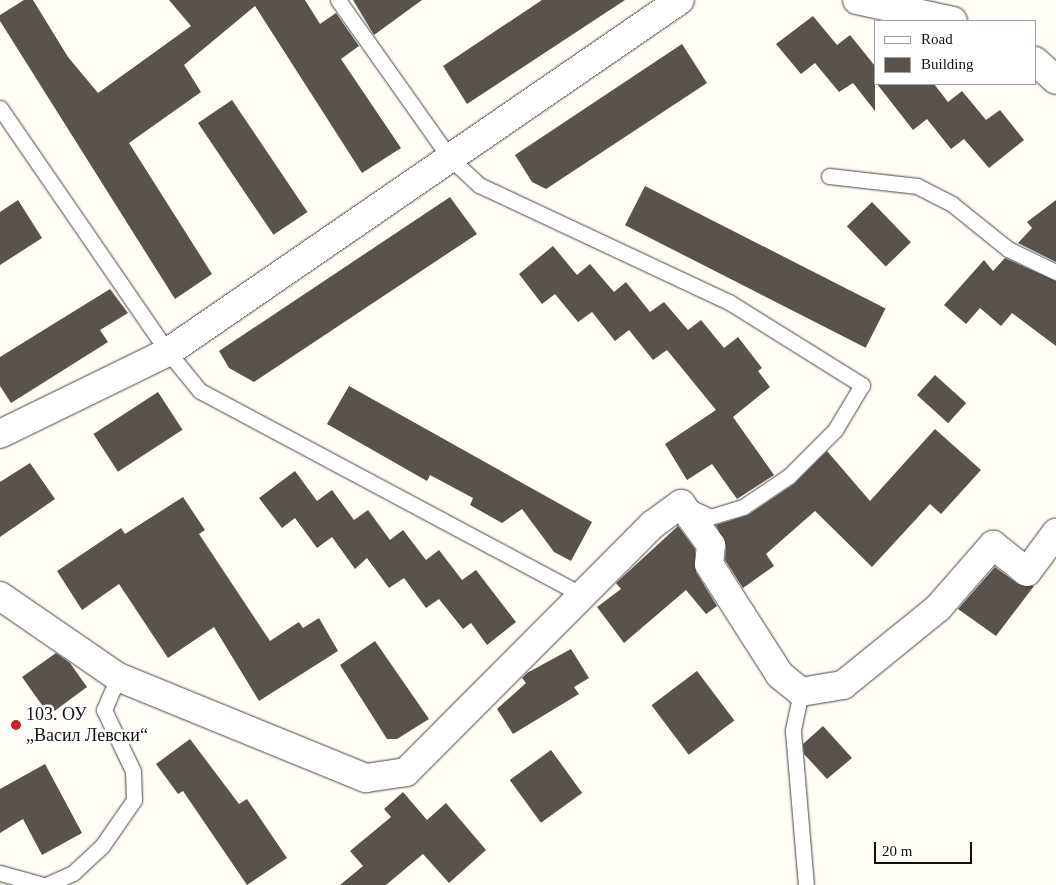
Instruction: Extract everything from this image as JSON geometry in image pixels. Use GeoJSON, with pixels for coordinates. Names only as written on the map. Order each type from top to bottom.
{"type":"FeatureCollection","features":[{"type":"Feature","properties":{"kind":"street"},"geometry":{"type":"LineString","coordinates":[[0,434],[168,352],[680,0]]}},
{"type":"Feature","properties":{"kind":"street"},"geometry":{"type":"LineString","coordinates":[[857,0],[948,20]]}},
{"type":"Feature","properties":{"kind":"street"},"geometry":{"type":"LineString","coordinates":[[1036,62],[1056,80]]}},
{"type":"Feature","properties":{"kind":"street"},"geometry":{"type":"LineString","coordinates":[[0,596],[118,677],[327,766],[366,778],[406,772],[652,525],[681,504],[711,545],[709,564],[749,627],[780,674],[801,692],[843,685],[938,608],[992,546],[1027,572],[1056,534]]}},
{"type":"Feature","properties":{"kind":"lane"},"geometry":{"type":"LineString","coordinates":[[338,0],[450,158],[479,185],[729,302],[862,385],[834,430],[789,476],[743,507],[711,517],[681,504]]}},
{"type":"Feature","properties":{"kind":"lane"},"geometry":{"type":"LineString","coordinates":[[0,108],[168,352],[200,391],[582,596]]}},
{"type":"Feature","properties":{"kind":"lane"},"geometry":{"type":"LineString","coordinates":[[829,176],[917,186],[952,204],[1008,249],[1056,272]]}},
{"type":"Feature","properties":{"kind":"lane"},"geometry":{"type":"LineString","coordinates":[[0,872],[45,885],[73,873],[102,846],[134,800],[133,771],[104,710],[118,677]]}},
{"type":"Feature","properties":{"kind":"lane"},"geometry":{"type":"LineString","coordinates":[[801,692],[793,731],[806,885]]}},
{"type":"Feature","properties":{"kind":"building"},"geometry":{"type":"Polygon","coordinates":[[[24,0],[33,0],[68,57],[98,93],[191,26],[169,0],[305,0],[320,24],[336,13],[359,46],[341,59],[401,148],[362,173],[255,6],[184,65],[201,92],[129,143],[212,274],[175,299],[0,21],[0,15],[24,0]]]}},
{"type":"Feature","properties":{"kind":"building"},"geometry":{"type":"Polygon","coordinates":[[[353,0],[422,0],[374,35],[353,0]]]}},
{"type":"Feature","properties":{"kind":"building"},"geometry":{"type":"Polygon","coordinates":[[[542,0],[625,0],[467,104],[443,66],[542,0]]]}},
{"type":"Feature","properties":{"kind":"building"},"geometry":{"type":"Polygon","coordinates":[[[813,16],[837,45],[850,35],[874,65],[875,111],[853,83],[839,92],[815,63],[801,74],[776,44],[813,16]]]}},
{"type":"Feature","properties":{"kind":"building"},"geometry":{"type":"Polygon","coordinates":[[[682,44],[707,83],[546,189],[532,182],[515,155],[682,44]]]}},
{"type":"Feature","properties":{"kind":"building"},"geometry":{"type":"Polygon","coordinates":[[[878,85],[935,85],[948,102],[962,91],[986,120],[1000,110],[1024,140],[989,168],[964,139],[951,149],[927,119],[913,130],[878,85]]]}},
{"type":"Feature","properties":{"kind":"building"},"geometry":{"type":"Polygon","coordinates":[[[232,100],[307,212],[274,235],[198,123],[232,100]]]}},
{"type":"Feature","properties":{"kind":"building"},"geometry":{"type":"Polygon","coordinates":[[[645,186],[886,309],[866,348],[625,225],[645,186]]]}},
{"type":"Feature","properties":{"kind":"building"},"geometry":{"type":"Polygon","coordinates":[[[450,197],[477,234],[254,382],[229,368],[219,351],[450,197]]]}},
{"type":"Feature","properties":{"kind":"building"},"geometry":{"type":"Polygon","coordinates":[[[18,200],[42,238],[0,265],[0,212],[18,200]]]}},
{"type":"Feature","properties":{"kind":"building"},"geometry":{"type":"Polygon","coordinates":[[[1056,200],[1056,262],[1018,243],[1032,228],[1027,222],[1056,200]]]}},
{"type":"Feature","properties":{"kind":"building"},"geometry":{"type":"Polygon","coordinates":[[[872,202],[911,242],[886,267],[847,226],[872,202]]]}},
{"type":"Feature","properties":{"kind":"building"},"geometry":{"type":"Polygon","coordinates":[[[553,246],[577,275],[590,264],[614,292],[626,282],[650,312],[664,302],[688,330],[701,320],[724,348],[738,337],[762,368],[758,371],[770,387],[733,417],[774,475],[737,499],[712,464],[687,480],[665,444],[716,410],[667,350],[653,360],[629,330],[615,341],[592,312],[578,322],[555,294],[542,304],[519,274],[553,246]]]}},
{"type":"Feature","properties":{"kind":"building"},"geometry":{"type":"Polygon","coordinates":[[[1005,258],[1056,281],[1056,346],[1012,313],[1001,326],[980,308],[966,324],[944,305],[984,260],[993,271],[1005,258]]]}},
{"type":"Feature","properties":{"kind":"building"},"geometry":{"type":"Polygon","coordinates":[[[110,289],[128,313],[100,330],[108,342],[11,403],[0,386],[0,357],[110,289]]]}},
{"type":"Feature","properties":{"kind":"building"},"geometry":{"type":"Polygon","coordinates":[[[935,375],[966,403],[948,423],[917,395],[935,375]]]}},
{"type":"Feature","properties":{"kind":"building"},"geometry":{"type":"Polygon","coordinates":[[[349,386],[592,522],[571,561],[554,552],[522,509],[502,523],[470,505],[473,498],[430,475],[427,481],[327,424],[349,386]]]}},
{"type":"Feature","properties":{"kind":"building"},"geometry":{"type":"Polygon","coordinates":[[[158,392],[183,430],[118,472],[93,434],[158,392]]]}},
{"type":"Feature","properties":{"kind":"building"},"geometry":{"type":"Polygon","coordinates":[[[935,429],[981,470],[941,514],[930,504],[872,567],[815,511],[766,554],[774,566],[743,588],[725,560],[726,546],[716,525],[748,515],[794,484],[827,451],[870,501],[935,429]]]}},
{"type":"Feature","properties":{"kind":"building"},"geometry":{"type":"Polygon","coordinates":[[[30,463],[55,499],[0,537],[0,482],[30,463]]]}},
{"type":"Feature","properties":{"kind":"building"},"geometry":{"type":"Polygon","coordinates":[[[295,471],[317,501],[332,490],[354,520],[368,510],[390,540],[403,530],[426,560],[439,550],[462,580],[476,570],[516,622],[487,645],[471,623],[463,629],[439,599],[426,608],[404,578],[389,588],[367,558],[355,569],[332,537],[317,548],[295,518],[282,528],[259,498],[295,471]]]}},
{"type":"Feature","properties":{"kind":"building"},"geometry":{"type":"Polygon","coordinates":[[[183,497],[205,530],[199,534],[270,641],[299,622],[303,628],[319,618],[338,651],[259,701],[214,627],[168,658],[119,584],[82,610],[57,571],[121,528],[125,534],[183,497]]]}},
{"type":"Feature","properties":{"kind":"building"},"geometry":{"type":"Polygon","coordinates":[[[678,526],[695,549],[696,572],[717,606],[706,614],[686,590],[624,643],[597,607],[621,589],[616,583],[678,526]]]}},
{"type":"Feature","properties":{"kind":"building"},"geometry":{"type":"Polygon","coordinates":[[[995,567],[1018,584],[1034,586],[996,636],[958,609],[995,567]]]}},
{"type":"Feature","properties":{"kind":"building"},"geometry":{"type":"Polygon","coordinates":[[[375,641],[429,719],[397,739],[387,739],[340,665],[375,641]]]}},
{"type":"Feature","properties":{"kind":"building"},"geometry":{"type":"Polygon","coordinates":[[[571,649],[589,678],[574,687],[579,694],[513,734],[497,709],[526,683],[522,678],[527,673],[571,649]]]}},
{"type":"Feature","properties":{"kind":"building"},"geometry":{"type":"Polygon","coordinates":[[[56,653],[70,663],[87,687],[49,715],[22,677],[56,653]]]}},
{"type":"Feature","properties":{"kind":"building"},"geometry":{"type":"Polygon","coordinates":[[[697,671],[734,721],[689,755],[651,705],[697,671]]]}},
{"type":"Feature","properties":{"kind":"building"},"geometry":{"type":"Polygon","coordinates":[[[823,726],[852,758],[827,779],[804,754],[803,744],[823,726]]]}},
{"type":"Feature","properties":{"kind":"building"},"geometry":{"type":"Polygon","coordinates":[[[190,739],[239,804],[247,799],[287,858],[247,885],[183,791],[178,794],[156,764],[190,739]]]}},
{"type":"Feature","properties":{"kind":"building"},"geometry":{"type":"Polygon","coordinates":[[[551,750],[582,793],[541,823],[510,780],[551,750]]]}},
{"type":"Feature","properties":{"kind":"building"},"geometry":{"type":"Polygon","coordinates":[[[45,764],[82,833],[42,855],[23,819],[0,833],[0,789],[45,764]]]}},
{"type":"Feature","properties":{"kind":"building"},"geometry":{"type":"Polygon","coordinates":[[[403,792],[427,820],[446,803],[486,850],[449,883],[423,854],[386,885],[340,885],[363,866],[350,851],[391,817],[384,809],[403,792]]]}},
{"type":"Feature","properties":{"kind":"place","name":"103. ОУ „Васил Левски“"},"geometry":{"type":"Point","coordinates":[16,725]}}]}
